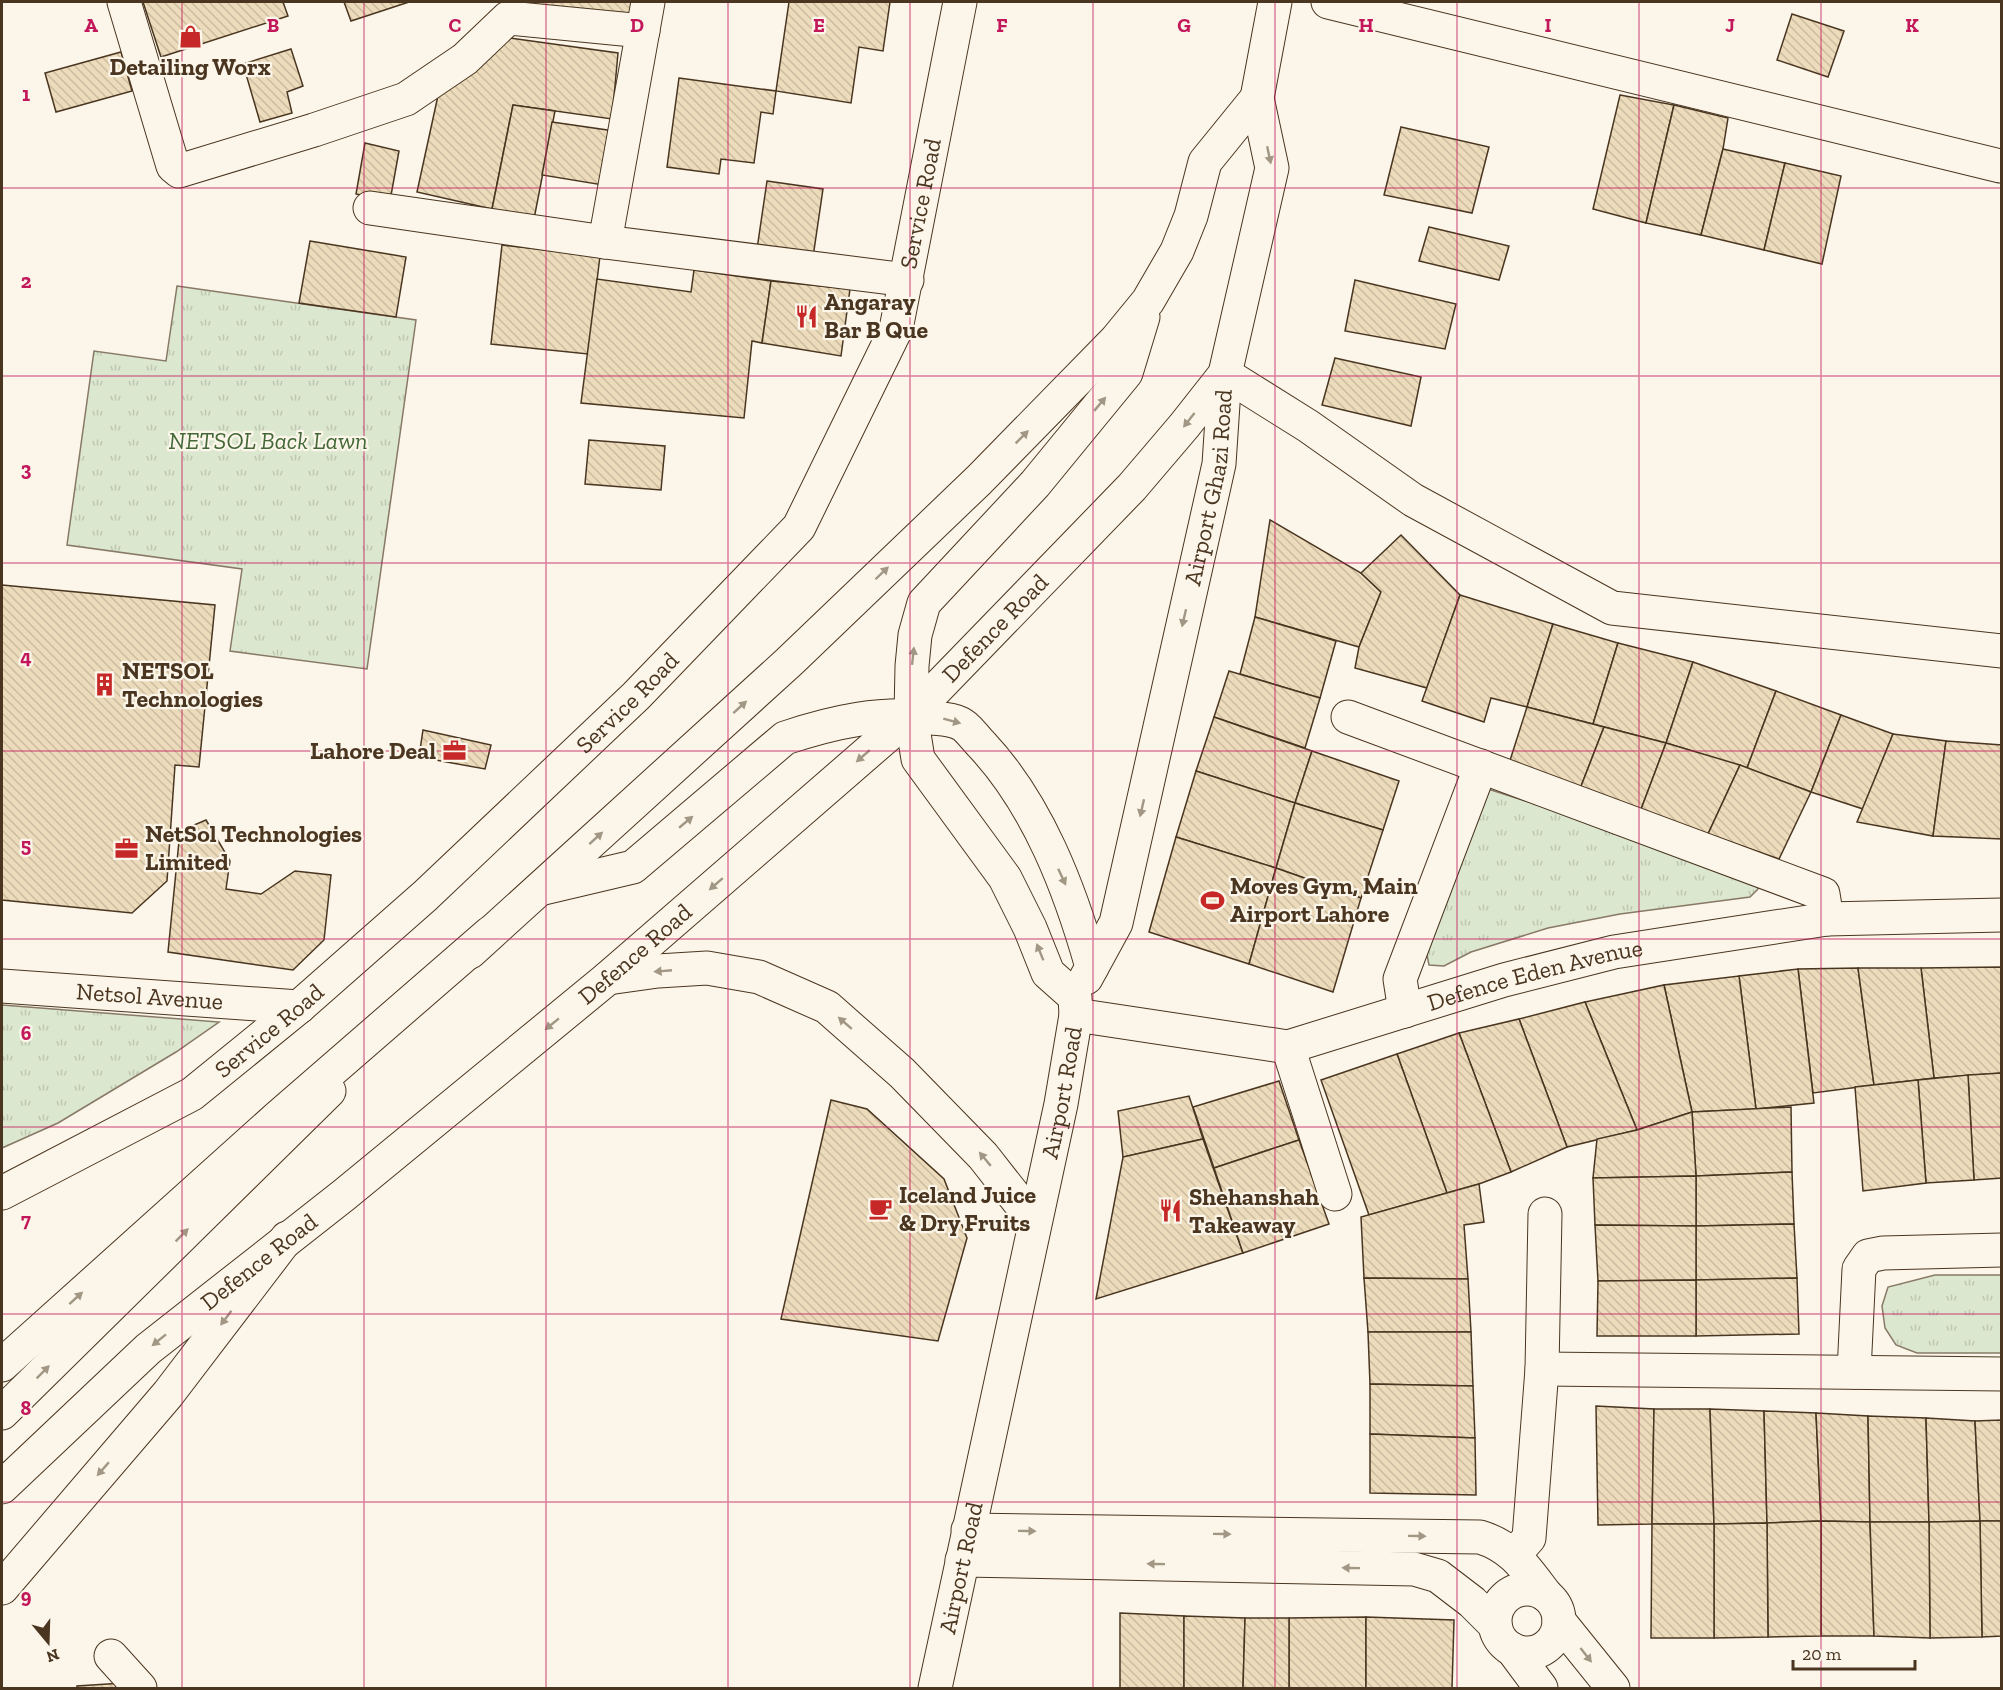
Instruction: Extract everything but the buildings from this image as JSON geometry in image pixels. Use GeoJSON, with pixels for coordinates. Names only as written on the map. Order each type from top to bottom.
{"type":"FeatureCollection","features":[{"type":"Feature","properties":{"kind":"main road"},"geometry":{"type":"LineString","coordinates":[[124,2],[173,166],[180,171],[406,99],[465,59],[508,18],[645,16],[604,242]]}},
{"type":"Feature","properties":{"kind":"main road","name":"Service Road"},"geometry":{"type":"LineString","coordinates":[[2,1193],[192,1094],[299,1007],[425,896],[636,696],[799,527],[897,329],[960,2]]}},
{"type":"Feature","properties":{"kind":"main road","name":"Airport Ghazi Road"},"geometry":{"type":"LineString","coordinates":[[1076,1006],[1092,967],[1116,923],[1218,464],[1225,374],[1272,168],[1257,98],[1275,2]]}},
{"type":"Feature","properties":{"kind":"main road"},"geometry":{"type":"LineString","coordinates":[[1328,2],[2000,166]]}},
{"type":"Feature","properties":{"kind":"main road"},"geometry":{"type":"LineString","coordinates":[[2,1365],[278,1117],[542,888],[789,662],[979,480],[1116,340],[1148,301],[1177,251],[1191,216],[1205,162],[1257,98]]}},
{"type":"Feature","properties":{"kind":"main road"},"geometry":{"type":"LineString","coordinates":[[370,208],[604,242],[907,280]]}},
{"type":"Feature","properties":{"kind":"main road","name":"Airport Road"},"geometry":{"type":"LineString","coordinates":[[935,1689],[1061,1104],[1076,1006],[1048,973],[1030,928],[1005,878],[918,759],[911,715],[915,635],[924,603],[1035,484],[1126,373],[1148,301]]}},
{"type":"Feature","properties":{"kind":"main road"},"geometry":{"type":"LineString","coordinates":[[1225,374],[1308,426],[1413,500],[1612,608],[2001,651]]}},
{"type":"Feature","properties":{"kind":"main road","name":"Defence Road"},"geometry":{"type":"LineString","coordinates":[[2,1487],[148,1349],[344,1195],[608,978],[911,715],[1132,487],[1225,374]]}},
{"type":"Feature","properties":{"kind":"main road"},"geometry":{"type":"LineString","coordinates":[[542,888],[633,867],[785,738],[842,722],[881,715],[911,715],[961,723],[998,762],[1036,822],[1066,884],[1092,967]]}},
{"type":"Feature","properties":{"kind":"main road"},"geometry":{"type":"LineString","coordinates":[[1348,717],[1823,894],[1827,919]]}},
{"type":"Feature","properties":{"kind":"main road"},"geometry":{"type":"LineString","coordinates":[[1405,1011],[1400,980],[1481,765]]}},
{"type":"Feature","properties":{"kind":"main road","name":"Defence Eden Avenue"},"geometry":{"type":"LineString","coordinates":[[1076,1006],[1288,1047],[1504,980],[1614,952],[1827,919],[2001,915]]}},
{"type":"Feature","properties":{"kind":"main road"},"geometry":{"type":"LineString","coordinates":[[2,1413],[490,933]]}},
{"type":"Feature","properties":{"kind":"main road"},"geometry":{"type":"LineString","coordinates":[[608,978],[658,971],[707,968],[759,977],[827,1007],[902,1073],[975,1148],[1034,1221]]}},
{"type":"Feature","properties":{"kind":"main road","name":"Netsol Avenue"},"geometry":{"type":"LineString","coordinates":[[2,986],[299,1007]]}},
{"type":"Feature","properties":{"kind":"main road"},"geometry":{"type":"LineString","coordinates":[[1288,1047],[1335,1194]]}},
{"type":"Feature","properties":{"kind":"main road"},"geometry":{"type":"LineString","coordinates":[[1514,1555],[1528,1538],[1542,1369],[1545,1214]]}},
{"type":"Feature","properties":{"kind":"main road"},"geometry":{"type":"LineString","coordinates":[[2,1588],[168,1394],[287,1238]]}},
{"type":"Feature","properties":{"kind":"main road"},"geometry":{"type":"LineString","coordinates":[[1854,1372],[1859,1269],[1868,1256],[1883,1253],[2001,1250]]}},
{"type":"Feature","properties":{"kind":"main road"},"geometry":{"type":"LineString","coordinates":[[1542,1369],[2001,1374]]}},
{"type":"Feature","properties":{"kind":"main road"},"geometry":{"type":"LineString","coordinates":[[965,1545],[1480,1537],[1497,1542],[1514,1555],[1613,1689]]}},
{"type":"Feature","properties":{"kind":"main road"},"geometry":{"type":"LineString","coordinates":[[965,1545],[1414,1569],[1438,1576],[1472,1602],[1504,1637],[1541,1689]]}},
{"type":"Feature","properties":{"kind":"main road"},"geometry":{"type":"LineString","coordinates":[[1528,1589],[1552,1608],[1557,1632],[1544,1648],[1533,1652],[1522,1652],[1504,1637],[1498,1607],[1511,1593],[1528,1589]]}},
{"type":"Feature","properties":{"kind":"main road"},"geometry":{"type":"LineString","coordinates":[[111,1656],[140,1689]]}},
{"type":"Feature","properties":{"kind":"green space","name":"NETSOL Back Lawn"},"geometry":{"type":"Polygon","coordinates":[[[177,286],[416,320],[367,669],[230,651],[242,569],[67,545],[94,351],[166,361],[177,286]]]}},
{"type":"Feature","properties":{"kind":"green space"},"geometry":{"type":"Polygon","coordinates":[[[1488,789],[1755,874],[1758,889],[1750,897],[1620,914],[1548,928],[1471,952],[1444,966],[1429,965],[1426,950],[1488,789]]]}},
{"type":"Feature","properties":{"kind":"green space"},"geometry":{"type":"Polygon","coordinates":[[[2,1005],[219,1022],[176,1052],[58,1123],[2,1148],[2,1005]]]}},
{"type":"Feature","properties":{"kind":"green space"},"geometry":{"type":"Polygon","coordinates":[[[1935,1275],[2001,1275],[2001,1353],[1917,1353],[1896,1345],[1885,1328],[1882,1306],[1888,1287],[1935,1275]]]}},
{"type":"Feature","properties":{"kind":"place","name":"Detailing Worx"},"geometry":{"type":"Point","coordinates":[190,37]}},
{"type":"Feature","properties":{"kind":"place","name":"Angaray Bar B Que"},"geometry":{"type":"Point","coordinates":[806,316]}},
{"type":"Feature","properties":{"kind":"place","name":"NETSOL Technologies"},"geometry":{"type":"Point","coordinates":[104,685]}},
{"type":"Feature","properties":{"kind":"place","name":"Lahore Deal"},"geometry":{"type":"Point","coordinates":[454,751]}},
{"type":"Feature","properties":{"kind":"place","name":"NetSol Technologies Limited"},"geometry":{"type":"Point","coordinates":[127,848]}},
{"type":"Feature","properties":{"kind":"place","name":"Moves Gym, Main Airport Lahore"},"geometry":{"type":"Point","coordinates":[1212,900]}},
{"type":"Feature","properties":{"kind":"place","name":"Iceland Juice & Dry Fruits"},"geometry":{"type":"Point","coordinates":[881,1209]}},
{"type":"Feature","properties":{"kind":"place","name":"Shehanshah Takeaway"},"geometry":{"type":"Point","coordinates":[1171,1211]}}]}
